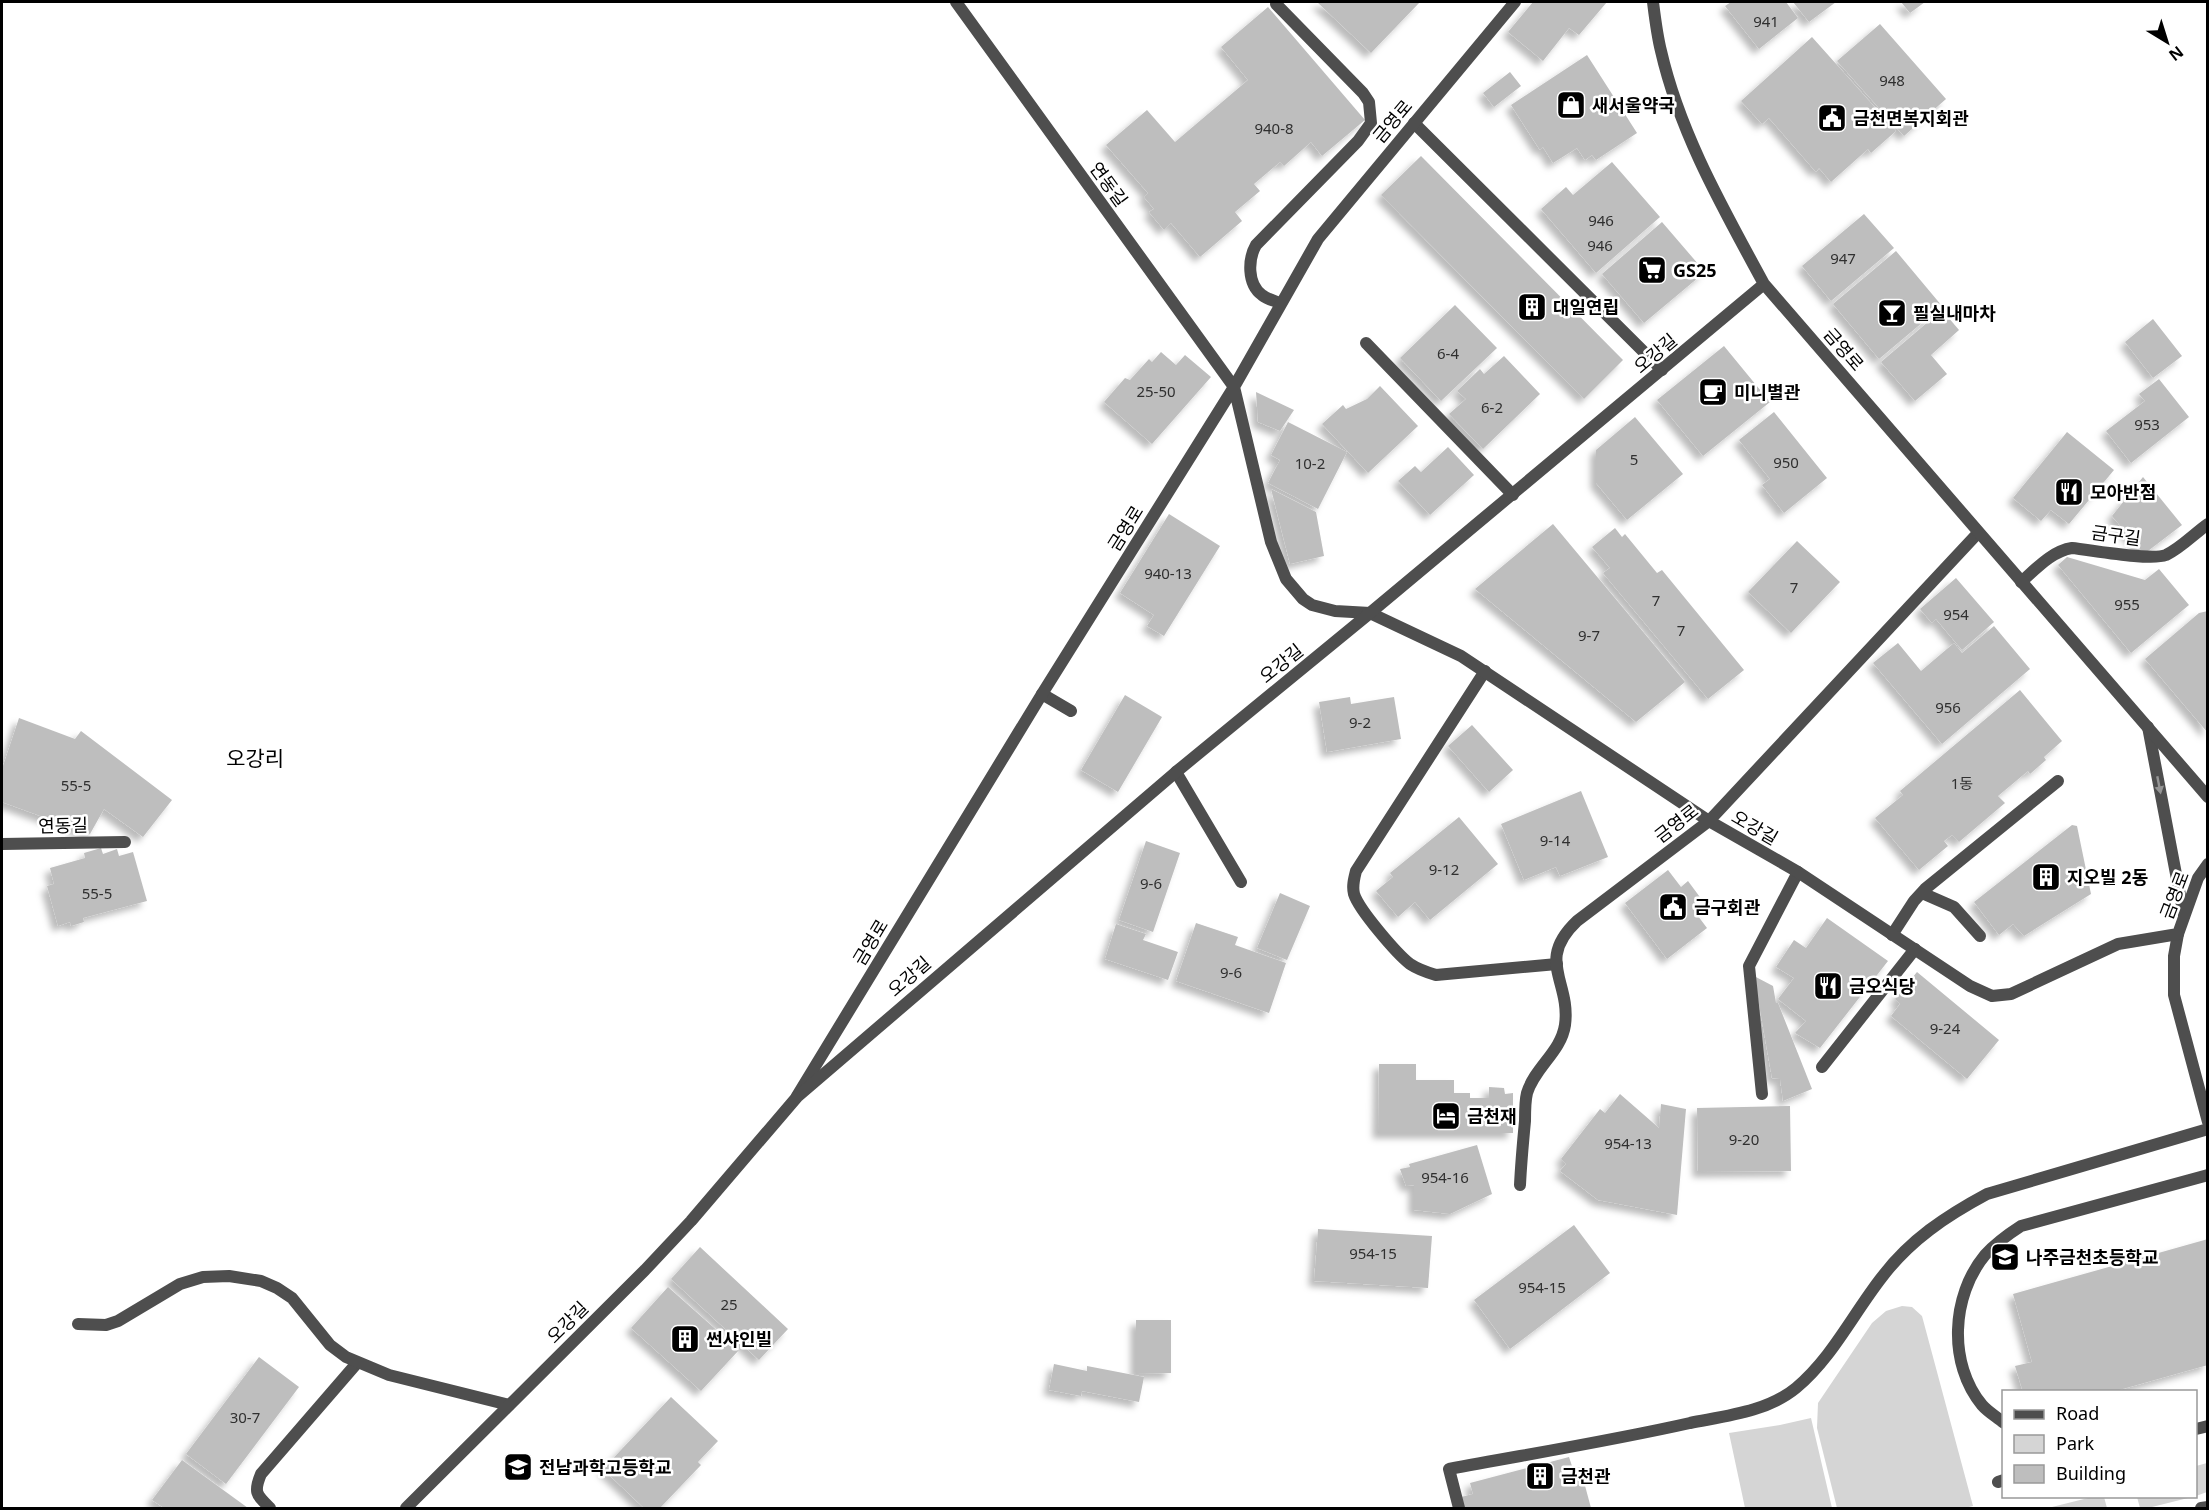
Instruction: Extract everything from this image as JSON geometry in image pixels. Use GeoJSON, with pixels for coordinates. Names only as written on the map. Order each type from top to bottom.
{"type":"FeatureCollection","features":[{"type":"Feature","properties":{"kind":"street","name":"연동길"},"geometry":{"type":"LineString","coordinates":[[956,2],[1234,387]]}},
{"type":"Feature","properties":{"kind":"street","name":"금영로"},"geometry":{"type":"LineString","coordinates":[[797,1097],[1042,694],[1234,387],[1318,239],[1515,2]]}},
{"type":"Feature","properties":{"kind":"street","name":"금영로"},"geometry":{"type":"LineString","coordinates":[[1653,2],[1661,51],[1675,99],[1729,220],[1764,284],[2208,797]]}},
{"type":"Feature","properties":{"kind":"street"},"geometry":{"type":"LineString","coordinates":[[1276,4],[1363,93],[1369,102],[1371,123],[1358,141],[1256,244],[1250,266],[1255,286],[1264,296],[1280,303]]}},
{"type":"Feature","properties":{"kind":"street"},"geometry":{"type":"LineString","coordinates":[[1414,123],[1662,370]]}},
{"type":"Feature","properties":{"kind":"street","name":"오강길"},"geometry":{"type":"LineString","coordinates":[[406,1509],[691,1221],[797,1097],[1176,772],[1370,614],[1764,284]]}},
{"type":"Feature","properties":{"kind":"street"},"geometry":{"type":"LineString","coordinates":[[1366,343],[1513,495]]}},
{"type":"Feature","properties":{"kind":"street","name":"오강길"},"geometry":{"type":"LineString","coordinates":[[1234,387],[1271,542],[1286,579],[1303,599],[1312,605],[1335,611],[1370,614],[1440,645],[1485,671],[1709,821],[1798,872],[1970,986]]}},
{"type":"Feature","properties":{"kind":"street","name":"금구길"},"geometry":{"type":"LineString","coordinates":[[2021,582],[2063,549],[2072,548],[2146,558],[2159,557],[2169,554],[2208,524]]}},
{"type":"Feature","properties":{"kind":"street","name":"금영로"},"geometry":{"type":"LineString","coordinates":[[1520,1185],[1527,1093],[1560,1041],[1565,1024],[1557,948],[1568,930],[1709,821],[1978,533]]}},
{"type":"Feature","properties":{"kind":"street"},"geometry":{"type":"LineString","coordinates":[[1485,671],[1356,871],[1353,885],[1354,895],[1396,950],[1409,963],[1423,972],[1436,975],[1557,964]]}},
{"type":"Feature","properties":{"kind":"street"},"geometry":{"type":"LineString","coordinates":[[1042,694],[1071,711]]}},
{"type":"Feature","properties":{"kind":"street"},"geometry":{"type":"LineString","coordinates":[[2148,727],[2184,916]]}},
{"type":"Feature","properties":{"kind":"street"},"geometry":{"type":"LineString","coordinates":[[1176,772],[1242,882]]}},
{"type":"Feature","properties":{"kind":"street"},"geometry":{"type":"LineString","coordinates":[[1892,935],[1914,901],[1922,893],[2058,781]]}},
{"type":"Feature","properties":{"kind":"street","name":"연동길"},"geometry":{"type":"LineString","coordinates":[[2,844],[125,842]]}},
{"type":"Feature","properties":{"kind":"street","name":"금영로"},"geometry":{"type":"LineString","coordinates":[[1970,986],[1992,996],[2011,994],[2118,945],[2178,934],[2198,878],[2208,864]]}},
{"type":"Feature","properties":{"kind":"street"},"geometry":{"type":"LineString","coordinates":[[1762,1094],[1749,966],[1798,872]]}},
{"type":"Feature","properties":{"kind":"street"},"geometry":{"type":"LineString","coordinates":[[1922,893],[1954,907],[1980,936]]}},
{"type":"Feature","properties":{"kind":"street"},"geometry":{"type":"LineString","coordinates":[[2178,934],[2174,956],[2174,995],[2208,1122]]}},
{"type":"Feature","properties":{"kind":"street"},"geometry":{"type":"LineString","coordinates":[[1822,1067],[1915,949]]}},
{"type":"Feature","properties":{"kind":"street"},"geometry":{"type":"LineString","coordinates":[[1458,1509],[1449,1469],[1653,1431],[1755,1409],[1777,1402],[1811,1375],[1827,1356],[1882,1277],[1906,1249],[1930,1227],[1955,1211],[1988,1194],[2208,1129]]}},
{"type":"Feature","properties":{"kind":"street"},"geometry":{"type":"LineString","coordinates":[[2002,1421],[1983,1406],[1969,1384],[1958,1356],[1958,1328],[1962,1302],[1970,1280],[1984,1257],[2001,1239],[2021,1226],[2208,1175]]}},
{"type":"Feature","properties":{"kind":"street"},"geometry":{"type":"LineString","coordinates":[[78,1324],[106,1324],[118,1321],[180,1284],[203,1277],[229,1276],[261,1281],[292,1298],[330,1345],[357,1363],[389,1375],[509,1406]]}},
{"type":"Feature","properties":{"kind":"street"},"geometry":{"type":"LineString","coordinates":[[270,1509],[256,1491],[261,1474],[357,1363]]}},
{"type":"Feature","properties":{"kind":"street"},"geometry":{"type":"LineString","coordinates":[[2201,1509],[2208,1507]]}},
{"type":"Feature","properties":{"kind":"green space"},"geometry":{"type":"Polygon","coordinates":[[[1902,1306],[1912,1307],[1922,1316],[1973,1506],[1965,1508],[1837,1508],[1817,1428],[1818,1403],[1872,1323],[1886,1311],[1902,1306]]]}},
{"type":"Feature","properties":{"kind":"green space"},"geometry":{"type":"Polygon","coordinates":[[[1811,1418],[1832,1508],[1745,1508],[1729,1433],[1811,1418]]]}},
{"type":"Feature","properties":{"kind":"green space"},"geometry":{"type":"Polygon","coordinates":[[[2207,1463],[2207,1492],[2197,1496],[2197,1466],[2207,1463]]]}},
{"type":"Feature","properties":{"kind":"green space"},"geometry":{"type":"Polygon","coordinates":[[[2088,1498],[2104,1498],[2107,1508],[2048,1508],[2088,1498]]]}},
{"type":"Feature","properties":{"kind":"green space"},"geometry":{"type":"Polygon","coordinates":[[[2138,1498],[2188,1498],[2148,1508],[2140,1508],[2138,1498]]]}},
{"type":"Feature","properties":{"kind":"building"},"geometry":{"type":"Polygon","coordinates":[[[1317,2],[1420,2],[1371,53],[1317,2]]]}},
{"type":"Feature","properties":{"kind":"building"},"geometry":{"type":"Polygon","coordinates":[[[1533,2],[1607,2],[1579,35],[1569,28],[1543,61],[1508,32],[1533,2]]]}},
{"type":"Feature","properties":{"kind":"building"},"geometry":{"type":"Polygon","coordinates":[[[1731,2],[1786,2],[1798,18],[1759,49],[1725,6],[1731,2]]]}},
{"type":"Feature","properties":{"kind":"building"},"geometry":{"type":"Polygon","coordinates":[[[1793,2],[1836,2],[1809,22],[1793,2]]]}},
{"type":"Feature","properties":{"kind":"building"},"geometry":{"type":"Polygon","coordinates":[[[1901,2],[1925,2],[1910,13],[1901,2]]]}},
{"type":"Feature","properties":{"kind":"building"},"geometry":{"type":"Polygon","coordinates":[[[1268,7],[1365,120],[1322,156],[1311,142],[1284,166],[1280,162],[1254,184],[1260,191],[1235,212],[1242,221],[1200,257],[1171,223],[1164,230],[1149,212],[1154,209],[1144,197],[1148,193],[1106,145],[1147,110],[1175,142],[1248,80],[1221,47],[1268,7]]]}},
{"type":"Feature","properties":{"kind":"building"},"geometry":{"type":"Polygon","coordinates":[[[1880,24],[1946,99],[1904,136],[1837,61],[1880,24]]]}},
{"type":"Feature","properties":{"kind":"building"},"geometry":{"type":"Polygon","coordinates":[[[1812,37],[1896,131],[1871,153],[1868,149],[1831,182],[1819,168],[1816,172],[1769,118],[1762,124],[1741,101],[1812,37]]]}},
{"type":"Feature","properties":{"kind":"building"},"geometry":{"type":"Polygon","coordinates":[[[1587,55],[1637,133],[1596,160],[1592,155],[1585,160],[1577,148],[1553,163],[1543,147],[1540,150],[1511,105],[1587,55]]]}},
{"type":"Feature","properties":{"kind":"building"},"geometry":{"type":"Polygon","coordinates":[[[1510,72],[1521,86],[1494,107],[1483,93],[1510,72]]]}},
{"type":"Feature","properties":{"kind":"building","name":"대일연립"},"geometry":{"type":"Polygon","coordinates":[[[1421,156],[1623,360],[1584,399],[1381,195],[1421,156]]]}},
{"type":"Feature","properties":{"kind":"building"},"geometry":{"type":"Polygon","coordinates":[[[1612,162],[1660,217],[1596,273],[1541,209],[1566,187],[1573,195],[1612,162]]]}},
{"type":"Feature","properties":{"kind":"building"},"geometry":{"type":"Polygon","coordinates":[[[1864,214],[1894,248],[1831,301],[1802,266],[1864,214]]]}},
{"type":"Feature","properties":{"kind":"building"},"geometry":{"type":"Polygon","coordinates":[[[1662,222],[1705,272],[1644,323],[1602,274],[1662,222]]]}},
{"type":"Feature","properties":{"kind":"building"},"geometry":{"type":"Polygon","coordinates":[[[1896,251],[1942,306],[1879,359],[1833,304],[1896,251]]]}},
{"type":"Feature","properties":{"kind":"building"},"geometry":{"type":"Polygon","coordinates":[[[1455,305],[1497,348],[1441,401],[1400,358],[1455,305]]]}},
{"type":"Feature","properties":{"kind":"building"},"geometry":{"type":"Polygon","coordinates":[[[1942,310],[1959,330],[1931,355],[1947,374],[1915,401],[1881,362],[1942,310]]]}},
{"type":"Feature","properties":{"kind":"building"},"geometry":{"type":"Polygon","coordinates":[[[2153,319],[2182,356],[2153,378],[2125,342],[2153,319]]]}},
{"type":"Feature","properties":{"kind":"building"},"geometry":{"type":"Polygon","coordinates":[[[1724,346],[1770,402],[1703,456],[1657,400],[1724,346]]]}},
{"type":"Feature","properties":{"kind":"building"},"geometry":{"type":"Polygon","coordinates":[[[1161,352],[1176,365],[1185,355],[1211,377],[1152,444],[1104,402],[1125,378],[1130,380],[1149,359],[1152,362],[1161,352]]]}},
{"type":"Feature","properties":{"kind":"building"},"geometry":{"type":"Polygon","coordinates":[[[1504,356],[1540,394],[1483,449],[1449,414],[1466,399],[1457,391],[1480,369],[1484,374],[1504,356]]]}},
{"type":"Feature","properties":{"kind":"building"},"geometry":{"type":"Polygon","coordinates":[[[2159,379],[2189,417],[2131,463],[2106,431],[2145,401],[2139,394],[2159,379]]]}},
{"type":"Feature","properties":{"kind":"building"},"geometry":{"type":"Polygon","coordinates":[[[1380,386],[1418,426],[1368,473],[1322,424],[1343,405],[1346,409],[1367,399],[1380,386]]]}},
{"type":"Feature","properties":{"kind":"building"},"geometry":{"type":"Polygon","coordinates":[[[1256,392],[1294,410],[1280,431],[1258,422],[1256,392]]]}},
{"type":"Feature","properties":{"kind":"building"},"geometry":{"type":"Polygon","coordinates":[[[1774,412],[1827,478],[1784,513],[1762,485],[1770,479],[1739,440],[1774,412]]]}},
{"type":"Feature","properties":{"kind":"building"},"geometry":{"type":"Polygon","coordinates":[[[1635,417],[1683,474],[1627,520],[1596,483],[1596,450],[1635,417]]]}},
{"type":"Feature","properties":{"kind":"building"},"geometry":{"type":"Polygon","coordinates":[[[1288,422],[1347,452],[1318,509],[1268,483],[1280,460],[1271,455],[1288,422]]]}},
{"type":"Feature","properties":{"kind":"building"},"geometry":{"type":"Polygon","coordinates":[[[2067,432],[2114,470],[2069,524],[2051,510],[2041,521],[2013,498],[2067,432]]]}},
{"type":"Feature","properties":{"kind":"building"},"geometry":{"type":"Polygon","coordinates":[[[1448,447],[1474,475],[1430,515],[1398,481],[1415,466],[1421,472],[1448,447]]]}},
{"type":"Feature","properties":{"kind":"building"},"geometry":{"type":"Polygon","coordinates":[[[2143,477],[2182,525],[2144,554],[2112,516],[2143,477]]]}},
{"type":"Feature","properties":{"kind":"building"},"geometry":{"type":"Polygon","coordinates":[[[1271,489],[1316,512],[1324,556],[1290,564],[1271,489]]]}},
{"type":"Feature","properties":{"kind":"building"},"geometry":{"type":"Polygon","coordinates":[[[1169,514],[1220,546],[1164,636],[1147,626],[1154,615],[1120,593],[1169,514]]]}},
{"type":"Feature","properties":{"kind":"building"},"geometry":{"type":"Polygon","coordinates":[[[1553,524],[1685,682],[1636,722],[1475,589],[1553,524]]]}},
{"type":"Feature","properties":{"kind":"building"},"geometry":{"type":"Polygon","coordinates":[[[1615,528],[1622,537],[1625,534],[1657,573],[1662,570],[1744,670],[1708,699],[1603,573],[1610,568],[1592,547],[1615,528]]]}},
{"type":"Feature","properties":{"kind":"building"},"geometry":{"type":"Polygon","coordinates":[[[1797,541],[1840,582],[1791,633],[1748,592],[1797,541]]]}},
{"type":"Feature","properties":{"kind":"building"},"geometry":{"type":"Polygon","coordinates":[[[2067,557],[2145,580],[2159,569],[2189,605],[2131,653],[2058,565],[2067,557]]]}},
{"type":"Feature","properties":{"kind":"building"},"geometry":{"type":"Polygon","coordinates":[[[1956,578],[1994,622],[1962,650],[1936,619],[1932,623],[1920,609],[1956,578]]]}},
{"type":"Feature","properties":{"kind":"building"},"geometry":{"type":"Polygon","coordinates":[[[2208,611],[2208,733],[2145,659],[2199,613],[2208,611]]]}},
{"type":"Feature","properties":{"kind":"building"},"geometry":{"type":"Polygon","coordinates":[[[1994,626],[2030,669],[1942,744],[1873,663],[1898,643],[1921,671],[1954,643],[1962,653],[1994,626]]]}},
{"type":"Feature","properties":{"kind":"building"},"geometry":{"type":"Polygon","coordinates":[[[2020,690],[2062,741],[2030,774],[2028,771],[1998,796],[2005,803],[1959,842],[1952,835],[1944,841],[1948,846],[1919,870],[1875,818],[1903,795],[1900,791],[2020,690]]]}},
{"type":"Feature","properties":{"kind":"building"},"geometry":{"type":"Polygon","coordinates":[[[1125,695],[1162,717],[1118,792],[1081,770],[1125,695]]]}},
{"type":"Feature","properties":{"kind":"building"},"geometry":{"type":"Polygon","coordinates":[[[1350,697],[1351,704],[1394,697],[1401,739],[1327,752],[1319,702],[1350,697]]]}},
{"type":"Feature","properties":{"kind":"building"},"geometry":{"type":"Polygon","coordinates":[[[19,718],[75,739],[81,731],[172,800],[143,837],[104,809],[90,834],[2,802],[2,769],[19,718]]]}},
{"type":"Feature","properties":{"kind":"building"},"geometry":{"type":"Polygon","coordinates":[[[1472,725],[1513,770],[1489,792],[1448,746],[1472,725]]]}},
{"type":"Feature","properties":{"kind":"building"},"geometry":{"type":"Polygon","coordinates":[[[1581,791],[1608,857],[1560,876],[1556,867],[1524,880],[1501,824],[1581,791]]]}},
{"type":"Feature","properties":{"kind":"building"},"geometry":{"type":"Polygon","coordinates":[[[1459,817],[1498,864],[1430,920],[1415,902],[1398,917],[1376,891],[1393,877],[1390,873],[1459,817]]]}},
{"type":"Feature","properties":{"kind":"building","name":"지오빌 2동"},"geometry":{"type":"Polygon","coordinates":[[[2072,825],[2077,826],[2091,894],[2024,936],[2013,924],[1999,935],[1974,902],[2072,825]]]}},
{"type":"Feature","properties":{"kind":"building"},"geometry":{"type":"Polygon","coordinates":[[[1146,841],[1180,853],[1153,932],[1119,920],[1146,841]]]}},
{"type":"Feature","properties":{"kind":"building"},"geometry":{"type":"Polygon","coordinates":[[[101,848],[103,854],[117,849],[119,856],[133,852],[147,901],[83,918],[84,922],[71,926],[70,922],[58,926],[47,886],[54,884],[50,868],[85,858],[84,853],[101,848]]]}},
{"type":"Feature","properties":{"kind":"building"},"geometry":{"type":"Polygon","coordinates":[[[1668,870],[1681,887],[1688,881],[1708,908],[1698,916],[1707,928],[1667,959],[1625,903],[1668,870]]]}},
{"type":"Feature","properties":{"kind":"building"},"geometry":{"type":"Polygon","coordinates":[[[1280,893],[1310,906],[1287,960],[1257,948],[1280,893]]]}},
{"type":"Feature","properties":{"kind":"building"},"geometry":{"type":"Polygon","coordinates":[[[1827,918],[1888,961],[1820,1048],[1795,1033],[1806,1021],[1778,999],[1794,978],[1776,967],[1794,940],[1806,948],[1827,918]]]}},
{"type":"Feature","properties":{"kind":"building"},"geometry":{"type":"Polygon","coordinates":[[[1196,923],[1238,937],[1235,945],[1286,963],[1269,1013],[1176,981],[1196,923]]]}},
{"type":"Feature","properties":{"kind":"building"},"geometry":{"type":"Polygon","coordinates":[[[1116,924],[1146,934],[1143,940],[1178,952],[1168,980],[1105,959],[1116,924]]]}},
{"type":"Feature","properties":{"kind":"building"},"geometry":{"type":"Polygon","coordinates":[[[1917,972],[1999,1040],[1967,1079],[1891,1016],[1900,1004],[1895,999],[1917,972]]]}},
{"type":"Feature","properties":{"kind":"building"},"geometry":{"type":"Polygon","coordinates":[[[1754,976],[1773,986],[1776,1003],[1778,1003],[1812,1089],[1783,1101],[1780,1079],[1772,1078],[1754,976]]]}},
{"type":"Feature","properties":{"kind":"building","name":"금천재"},"geometry":{"type":"Polygon","coordinates":[[[1379,1064],[1416,1064],[1416,1080],[1454,1080],[1454,1093],[1470,1093],[1470,1098],[1489,1098],[1489,1087],[1504,1088],[1505,1094],[1513,1093],[1513,1133],[1378,1133],[1379,1064]]]}},
{"type":"Feature","properties":{"kind":"building"},"geometry":{"type":"Polygon","coordinates":[[[1620,1094],[1659,1128],[1661,1104],[1686,1109],[1677,1215],[1598,1200],[1560,1171],[1566,1164],[1561,1159],[1600,1109],[1605,1113],[1620,1094]]]}},
{"type":"Feature","properties":{"kind":"building"},"geometry":{"type":"Polygon","coordinates":[[[1790,1106],[1791,1171],[1698,1172],[1697,1108],[1790,1106]]]}},
{"type":"Feature","properties":{"kind":"building"},"geometry":{"type":"Polygon","coordinates":[[[1477,1145],[1492,1194],[1450,1214],[1414,1210],[1414,1185],[1406,1186],[1400,1169],[1410,1167],[1409,1164],[1477,1145]]]}},
{"type":"Feature","properties":{"kind":"building"},"geometry":{"type":"Polygon","coordinates":[[[1574,1225],[1610,1273],[1510,1349],[1474,1300],[1574,1225]]]}},
{"type":"Feature","properties":{"kind":"building"},"geometry":{"type":"Polygon","coordinates":[[[1318,1229],[1432,1236],[1428,1288],[1314,1281],[1318,1229]]]}},
{"type":"Feature","properties":{"kind":"building"},"geometry":{"type":"Polygon","coordinates":[[[2208,1239],[2208,1365],[2119,1390],[2022,1390],[2015,1366],[2032,1362],[2013,1294],[2208,1239]]]}},
{"type":"Feature","properties":{"kind":"building"},"geometry":{"type":"Polygon","coordinates":[[[700,1247],[788,1329],[759,1360],[671,1279],[700,1247]]]}},
{"type":"Feature","properties":{"kind":"building","name":"썬샤인빌"},"geometry":{"type":"Polygon","coordinates":[[[668,1287],[739,1350],[701,1391],[631,1328],[668,1287]]]}},
{"type":"Feature","properties":{"kind":"building"},"geometry":{"type":"Polygon","coordinates":[[[1136,1320],[1171,1320],[1171,1373],[1136,1374],[1136,1320]]]}},
{"type":"Feature","properties":{"kind":"building"},"geometry":{"type":"Polygon","coordinates":[[[259,1357],[299,1387],[226,1484],[186,1454],[259,1357]]]}},
{"type":"Feature","properties":{"kind":"building"},"geometry":{"type":"Polygon","coordinates":[[[1054,1364],[1087,1371],[1087,1366],[1144,1377],[1139,1402],[1082,1391],[1081,1396],[1049,1390],[1054,1364]]]}},
{"type":"Feature","properties":{"kind":"building"},"geometry":{"type":"Polygon","coordinates":[[[671,1397],[718,1441],[698,1462],[701,1465],[660,1508],[644,1508],[603,1469],[671,1397]]]}},
{"type":"Feature","properties":{"kind":"building","name":"금천관"},"geometry":{"type":"Polygon","coordinates":[[[1569,1457],[1573,1469],[1580,1467],[1591,1508],[1464,1508],[1461,1497],[1473,1494],[1470,1483],[1569,1457]]]}},
{"type":"Feature","properties":{"kind":"building"},"geometry":{"type":"Polygon","coordinates":[[[182,1460],[248,1508],[164,1508],[152,1500],[182,1460]]]}},
{"type":"Feature","properties":{"kind":"place","name":"새서울약국"},"geometry":{"type":"Point","coordinates":[1571,105]}},
{"type":"Feature","properties":{"kind":"place","name":"금천면복지회관"},"geometry":{"type":"Point","coordinates":[1832,118]}},
{"type":"Feature","properties":{"kind":"place","name":"GS25"},"geometry":{"type":"Point","coordinates":[1652,270]}},
{"type":"Feature","properties":{"kind":"place","name":"대일연립"},"geometry":{"type":"Point","coordinates":[1532,307]}},
{"type":"Feature","properties":{"kind":"place","name":"필실내마차"},"geometry":{"type":"Point","coordinates":[1892,313]}},
{"type":"Feature","properties":{"kind":"place","name":"미니별관"},"geometry":{"type":"Point","coordinates":[1713,392]}},
{"type":"Feature","properties":{"kind":"place","name":"모아반점"},"geometry":{"type":"Point","coordinates":[2069,492]}},
{"type":"Feature","properties":{"kind":"place","name":"지오빌 2동"},"geometry":{"type":"Point","coordinates":[2046,877]}},
{"type":"Feature","properties":{"kind":"place","name":"금구회관"},"geometry":{"type":"Point","coordinates":[1673,907]}},
{"type":"Feature","properties":{"kind":"place","name":"금오식당"},"geometry":{"type":"Point","coordinates":[1828,986]}},
{"type":"Feature","properties":{"kind":"place","name":"금천재"},"geometry":{"type":"Point","coordinates":[1446,1116]}},
{"type":"Feature","properties":{"kind":"place","name":"나주금천초등학교"},"geometry":{"type":"Point","coordinates":[2005,1257]}},
{"type":"Feature","properties":{"kind":"place","name":"썬샤인빌"},"geometry":{"type":"Point","coordinates":[685,1339]}},
{"type":"Feature","properties":{"kind":"place","name":"전남과학고등학교"},"geometry":{"type":"Point","coordinates":[518,1467]}},
{"type":"Feature","properties":{"kind":"place","name":"금천관"},"geometry":{"type":"Point","coordinates":[1540,1476]}},
{"type":"Feature","properties":{"kind":"district","name":"오강리"},"geometry":{"type":"Point","coordinates":[255,758]}}]}
